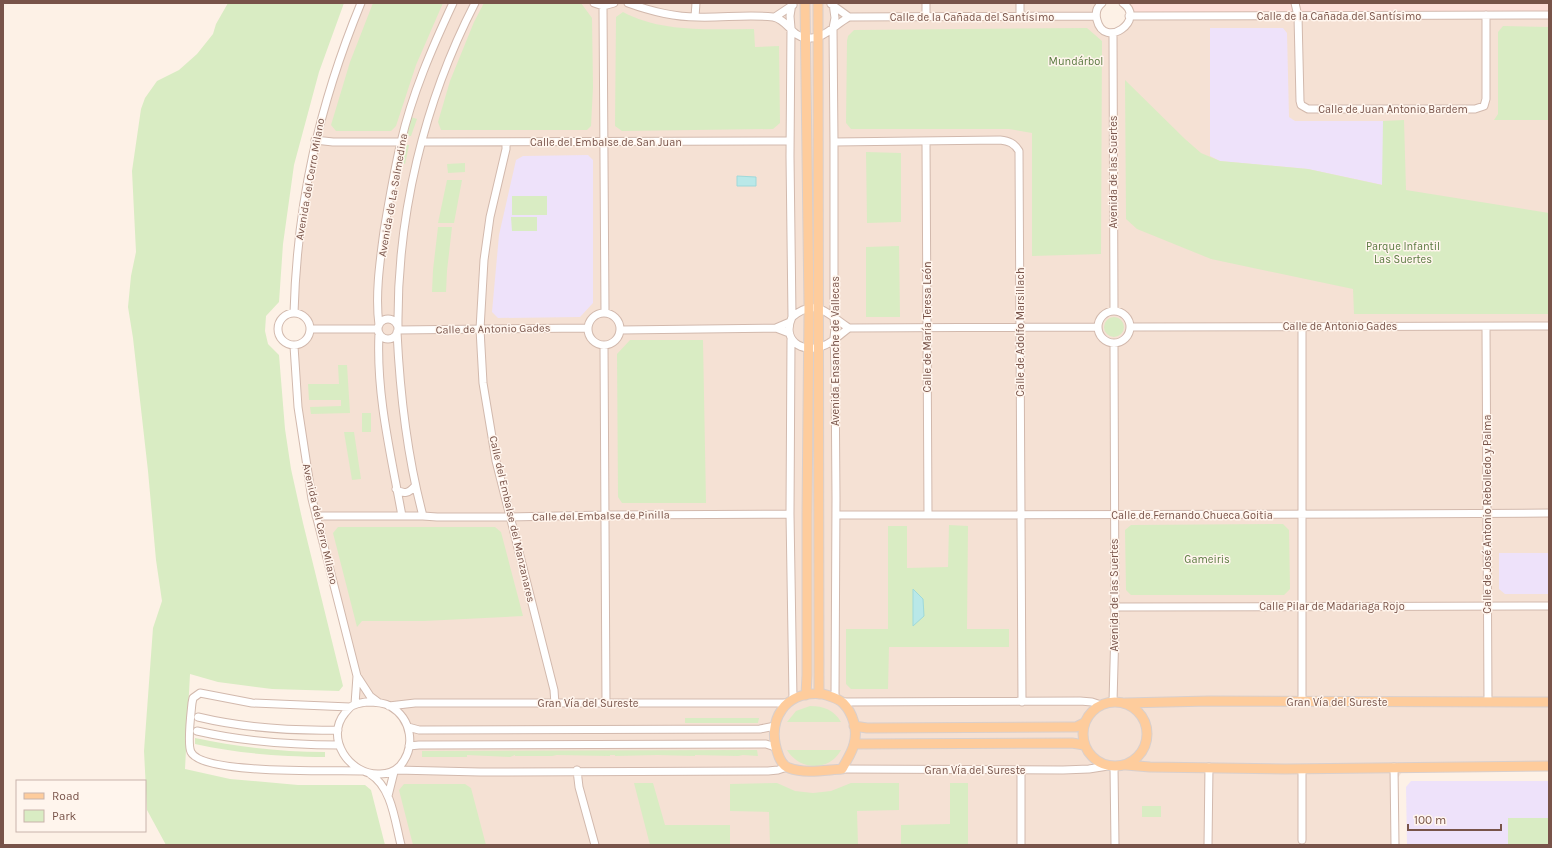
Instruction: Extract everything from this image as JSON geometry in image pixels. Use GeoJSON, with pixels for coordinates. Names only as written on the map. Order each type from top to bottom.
{"type":"FeatureCollection","features":[{"type":"Feature","properties":{"kind":"main road"},"geometry":{"type":"LineString","coordinates":[[805,3],[809,308],[808,675],[806,694]]}},
{"type":"Feature","properties":{"kind":"main road","name":"Avenida Ensanche de Vallecas"},"geometry":{"type":"LineString","coordinates":[[818,3],[819,694]]}},
{"type":"Feature","properties":{"kind":"main road"},"geometry":{"type":"LineString","coordinates":[[806,694],[819,694],[839,700],[853,717],[855,735],[854,744],[842,769],[808,771],[787,768],[779,757],[773,737],[779,715],[790,701],[806,694]]}},
{"type":"Feature","properties":{"kind":"main road","name":"Gran Vía del Sureste"},"geometry":{"type":"LineString","coordinates":[[1125,703],[1209,701],[1549,702]]}},
{"type":"Feature","properties":{"kind":"main road"},"geometry":{"type":"LineString","coordinates":[[1126,765],[1136,760],[1143,751],[1147,740],[1147,728],[1143,718],[1135,709],[1125,703],[1113,702],[1101,705],[1091,712],[1084,723],[1082,734],[1084,745],[1091,756],[1102,764],[1111,766],[1126,765],[1302,769],[1549,766]]}},
{"type":"Feature","properties":{"kind":"main road"},"geometry":{"type":"LineString","coordinates":[[854,726],[867,728],[1076,727],[1084,723]]}},
{"type":"Feature","properties":{"kind":"main road"},"geometry":{"type":"LineString","coordinates":[[854,744],[1072,743],[1084,745]]}},
{"type":"Feature","properties":{"kind":"street","name":"Avenida del Cerro Milano"},"geometry":{"type":"LineString","coordinates":[[294,313],[301,214],[315,140],[330,84],[360,3]]}},
{"type":"Feature","properties":{"kind":"street","name":"Avenida de La Salmedina"},"geometry":{"type":"LineString","coordinates":[[402,516],[383,415],[380,380],[379,284],[382,243],[401,142],[412,103],[431,51],[453,3]]}},
{"type":"Feature","properties":{"kind":"street","name":"Avenida de La Salmedina"},"geometry":{"type":"LineString","coordinates":[[423,516],[415,486],[403,411],[398,330],[400,267],[404,224],[422,142],[436,94],[452,52],[475,3]]}},
{"type":"Feature","properties":{"kind":"street"},"geometry":{"type":"LineString","coordinates":[[594,3],[603,6],[614,3]]}},
{"type":"Feature","properties":{"kind":"street"},"geometry":{"type":"LineString","coordinates":[[628,3],[651,11],[696,17],[775,17],[791,28],[796,35],[805,38],[818,37],[828,33],[849,17],[832,4]]}},
{"type":"Feature","properties":{"kind":"street"},"geometry":{"type":"LineString","coordinates":[[696,3],[696,17]]}},
{"type":"Feature","properties":{"kind":"street"},"geometry":{"type":"LineString","coordinates":[[926,3],[926,16]]}},
{"type":"Feature","properties":{"kind":"street"},"geometry":{"type":"LineString","coordinates":[[1020,3],[1020,17]]}},
{"type":"Feature","properties":{"kind":"street"},"geometry":{"type":"LineString","coordinates":[[1102,3],[1097,10],[1097,22],[1101,28],[1113,32],[1118,32],[1124,28],[1128,22],[1128,10],[1123,3]]}},
{"type":"Feature","properties":{"kind":"street"},"geometry":{"type":"LineString","coordinates":[[1295,3],[1298,16]]}},
{"type":"Feature","properties":{"kind":"street"},"geometry":{"type":"LineString","coordinates":[[775,17],[793,4]]}},
{"type":"Feature","properties":{"kind":"street"},"geometry":{"type":"LineString","coordinates":[[790,701],[790,16],[793,4]]}},
{"type":"Feature","properties":{"kind":"street","name":"Avenida Ensanche de Vallecas"},"geometry":{"type":"LineString","coordinates":[[832,4],[835,18],[833,28],[834,338],[836,373],[836,515],[839,700]]}},
{"type":"Feature","properties":{"kind":"street"},"geometry":{"type":"LineString","coordinates":[[603,6],[605,312]]}},
{"type":"Feature","properties":{"kind":"street","name":"Calle de Juan Antonio Bardem"},"geometry":{"type":"LineString","coordinates":[[1298,16],[1300,101],[1301,105],[1304,107],[1320,109],[1466,109],[1484,106],[1486,102],[1486,15]]}},
{"type":"Feature","properties":{"kind":"street","name":"Calle de la Cañada del Santísimo"},"geometry":{"type":"LineString","coordinates":[[849,17],[1096,16]]}},
{"type":"Feature","properties":{"kind":"street","name":"Calle de la Cañada del Santísimo"},"geometry":{"type":"LineString","coordinates":[[1129,16],[1549,16]]}},
{"type":"Feature","properties":{"kind":"street","name":"Avenida de las Suertes"},"geometry":{"type":"LineString","coordinates":[[1113,32],[1114,311]]}},
{"type":"Feature","properties":{"kind":"street"},"geometry":{"type":"LineString","coordinates":[[315,140],[333,142],[401,142]]}},
{"type":"Feature","properties":{"kind":"street","name":"Calle de Adolfo Marsillach"},"geometry":{"type":"LineString","coordinates":[[834,142],[926,140],[1009,141],[1016,145],[1019,151],[1022,702]]}},
{"type":"Feature","properties":{"kind":"street","name":"Calle de María Teresa León"},"geometry":{"type":"LineString","coordinates":[[926,140],[928,514]]}},
{"type":"Feature","properties":{"kind":"street","name":"Calle del Embalse de San Juan"},"geometry":{"type":"LineString","coordinates":[[422,142],[790,141]]}},
{"type":"Feature","properties":{"kind":"street","name":"Calle del Embalse del Manzanares"},"geometry":{"type":"LineString","coordinates":[[506,142],[506,149],[490,217],[484,260],[480,329],[483,383],[496,461],[554,690],[555,704]]}},
{"type":"Feature","properties":{"kind":"street"},"geometry":{"type":"LineString","coordinates":[[621,330],[776,328],[791,320],[799,312],[809,308],[826,310],[834,318],[849,328],[1098,327]]}},
{"type":"Feature","properties":{"kind":"street"},"geometry":{"type":"LineString","coordinates":[[1114,311],[1125,315],[1129,320],[1131,327],[1127,338],[1114,344],[1108,343],[1103,339],[1098,333],[1098,327],[1099,320],[1103,315],[1114,311]]}},
{"type":"Feature","properties":{"kind":"street"},"geometry":{"type":"LineString","coordinates":[[605,312],[616,317],[620,324],[621,330],[618,338],[612,343],[604,345],[598,344],[591,338],[588,328],[593,317],[598,313],[605,312]]}},
{"type":"Feature","properties":{"kind":"street"},"geometry":{"type":"LineString","coordinates":[[294,313],[305,317],[310,324],[311,329],[307,340],[301,345],[294,346],[288,345],[280,338],[278,326],[284,316],[294,313]]}},
{"type":"Feature","properties":{"kind":"street"},"geometry":{"type":"LineString","coordinates":[[387,319],[394,321],[398,330],[394,337],[388,339],[383,337],[379,329],[381,322],[387,319]]}},
{"type":"Feature","properties":{"kind":"street"},"geometry":{"type":"LineString","coordinates":[[1302,326],[1302,702]]}},
{"type":"Feature","properties":{"kind":"street","name":"Calle de José Antonio Rebolledo y Palma"},"geometry":{"type":"LineString","coordinates":[[1486,326],[1488,702]]}},
{"type":"Feature","properties":{"kind":"street","name":"Calle de Antonio Gades"},"geometry":{"type":"LineString","coordinates":[[1131,327],[1549,326]]}},
{"type":"Feature","properties":{"kind":"street","name":"Calle de Antonio Gades"},"geometry":{"type":"LineString","coordinates":[[398,330],[588,328]]}},
{"type":"Feature","properties":{"kind":"street"},"geometry":{"type":"LineString","coordinates":[[776,328],[790,337],[798,346],[808,348],[819,347],[829,343],[849,328]]}},
{"type":"Feature","properties":{"kind":"street"},"geometry":{"type":"LineString","coordinates":[[311,329],[379,329]]}},
{"type":"Feature","properties":{"kind":"street","name":"Avenida de las Suertes"},"geometry":{"type":"LineString","coordinates":[[1113,702],[1114,344]]}},
{"type":"Feature","properties":{"kind":"street"},"geometry":{"type":"LineString","coordinates":[[604,345],[606,703]]}},
{"type":"Feature","properties":{"kind":"street","name":"Avenida del Cerro Milano"},"geometry":{"type":"LineString","coordinates":[[294,346],[298,407],[316,516],[357,676],[370,696],[378,702]]}},
{"type":"Feature","properties":{"kind":"street"},"geometry":{"type":"LineString","coordinates":[[396,489],[402,493],[408,493],[415,486]]}},
{"type":"Feature","properties":{"kind":"street","name":"Calle de Fernando Chueca Goitia"},"geometry":{"type":"LineString","coordinates":[[836,515],[1301,515],[1488,512],[1549,513]]}},
{"type":"Feature","properties":{"kind":"street","name":"Calle del Embalse de Pinilla"},"geometry":{"type":"LineString","coordinates":[[316,516],[510,517],[790,514]]}},
{"type":"Feature","properties":{"kind":"street","name":"Calle Pilar de Madariaga Rojo"},"geometry":{"type":"LineString","coordinates":[[1114,607],[1549,606]]}},
{"type":"Feature","properties":{"kind":"street","name":"Avenida del Cerro Milano"},"geometry":{"type":"LineString","coordinates":[[352,706],[357,676]]}},
{"type":"Feature","properties":{"kind":"street"},"geometry":{"type":"LineString","coordinates":[[388,796],[395,771],[405,760],[410,746],[408,727],[402,715],[389,706],[378,702],[352,706],[252,703],[200,693],[193,698],[189,746],[191,753],[198,759],[232,766],[284,771],[364,772],[376,774],[395,771],[768,771],[787,768]]}},
{"type":"Feature","properties":{"kind":"street"},"geometry":{"type":"LineString","coordinates":[[839,700],[1022,702],[1080,701],[1092,702],[1101,705]]}},
{"type":"Feature","properties":{"kind":"street","name":"Gran Vía del Sureste"},"geometry":{"type":"LineString","coordinates":[[389,706],[415,703],[555,704],[790,701]]}},
{"type":"Feature","properties":{"kind":"street"},"geometry":{"type":"LineString","coordinates":[[352,706],[342,717],[338,730],[339,745],[349,762],[377,779],[383,786],[388,796],[401,845]]}},
{"type":"Feature","properties":{"kind":"street"},"geometry":{"type":"LineString","coordinates":[[198,717],[224,723],[273,729],[338,730]]}},
{"type":"Feature","properties":{"kind":"street"},"geometry":{"type":"LineString","coordinates":[[408,727],[419,730],[443,730],[760,729],[775,726]]}},
{"type":"Feature","properties":{"kind":"street"},"geometry":{"type":"LineString","coordinates":[[197,731],[222,737],[275,744],[339,745]]}},
{"type":"Feature","properties":{"kind":"street"},"geometry":{"type":"LineString","coordinates":[[410,746],[766,744],[776,747]]}},
{"type":"Feature","properties":{"kind":"street"},"geometry":{"type":"LineString","coordinates":[[1111,766],[1115,845]]}},
{"type":"Feature","properties":{"kind":"street","name":"Gran Vía del Sureste"},"geometry":{"type":"LineString","coordinates":[[842,769],[1021,770],[1089,769],[1111,766]]}},
{"type":"Feature","properties":{"kind":"street"},"geometry":{"type":"LineString","coordinates":[[1208,845],[1209,767]]}},
{"type":"Feature","properties":{"kind":"street"},"geometry":{"type":"LineString","coordinates":[[1394,768],[1395,845]]}},
{"type":"Feature","properties":{"kind":"street"},"geometry":{"type":"LineString","coordinates":[[1302,769],[1302,840]]}},
{"type":"Feature","properties":{"kind":"street"},"geometry":{"type":"LineString","coordinates":[[578,770],[579,787],[595,845]]}},
{"type":"Feature","properties":{"kind":"street"},"geometry":{"type":"LineString","coordinates":[[1021,770],[1021,845]]}},
{"type":"Feature","properties":{"kind":"shaded area"},"geometry":{"type":"Polygon","coordinates":[[[361,3],[1102,3],[1097,10],[1101,28],[1118,31],[1129,16],[1549,15],[1549,766],[1402,772],[1394,783],[1395,845],[401,845],[388,796],[390,785],[405,760],[408,727],[389,706],[355,704],[357,676],[312,499],[294,346],[301,345],[307,340],[311,329],[310,324],[305,317],[294,313],[301,214],[316,135],[361,3]]]}},
{"type":"Feature","properties":{"kind":"shaded area"},"geometry":{"type":"Polygon","coordinates":[[[1123,3],[1549,3],[1549,15],[1129,16],[1123,3]]]}},
{"type":"Feature","properties":{"kind":"shaded area"},"geometry":{"type":"Polygon","coordinates":[[[1210,28],[1283,28],[1287,33],[1289,117],[1295,121],[1383,121],[1383,185],[1308,169],[1220,161],[1210,156],[1210,28]]]}},
{"type":"Feature","properties":{"kind":"shaded area"},"geometry":{"type":"Polygon","coordinates":[[[588,155],[593,160],[593,303],[580,317],[498,318],[492,312],[499,235],[516,160],[523,156],[588,155]]]}},
{"type":"Feature","properties":{"kind":"shaded area"},"geometry":{"type":"Polygon","coordinates":[[[1499,553],[1549,553],[1549,594],[1505,594],[1499,589],[1499,553]]]}},
{"type":"Feature","properties":{"kind":"shaded area"},"geometry":{"type":"Polygon","coordinates":[[[1411,781],[1549,781],[1549,845],[1407,845],[1406,787],[1411,781]]]}},
{"type":"Feature","properties":{"kind":"green space"},"geometry":{"type":"Polygon","coordinates":[[[228,3],[344,3],[319,72],[294,165],[283,244],[279,302],[266,316],[265,331],[268,344],[279,355],[285,429],[291,469],[343,686],[339,691],[272,689],[218,682],[190,674],[185,769],[230,779],[298,785],[365,785],[371,790],[385,845],[166,845],[147,810],[144,751],[153,628],[162,601],[156,560],[148,471],[133,338],[128,307],[131,276],[136,252],[132,171],[141,109],[145,98],[157,81],[179,70],[197,54],[213,34],[216,24],[228,3]]]}},
{"type":"Feature","properties":{"kind":"green space"},"geometry":{"type":"Polygon","coordinates":[[[373,3],[443,3],[416,65],[396,126],[391,131],[336,131],[331,125],[350,62],[373,3]]]}},
{"type":"Feature","properties":{"kind":"green space"},"geometry":{"type":"Polygon","coordinates":[[[484,3],[581,3],[592,18],[593,87],[591,126],[587,130],[441,130],[438,122],[450,81],[474,22],[484,3]]]}},
{"type":"Feature","properties":{"kind":"green space"},"geometry":{"type":"Polygon","coordinates":[[[623,12],[638,19],[670,27],[754,29],[755,47],[779,46],[780,123],[773,129],[622,131],[615,126],[616,17],[623,12]]]}},
{"type":"Feature","properties":{"kind":"green space"},"geometry":{"type":"Polygon","coordinates":[[[1503,26],[1549,27],[1549,120],[1494,120],[1498,114],[1498,32],[1503,26]]]}},
{"type":"Feature","properties":{"kind":"green space","name":"Mundárbol"},"geometry":{"type":"Polygon","coordinates":[[[1087,28],[1102,41],[1101,254],[1032,256],[1032,133],[1009,129],[851,129],[846,123],[847,41],[848,36],[854,30],[1087,28]]]}},
{"type":"Feature","properties":{"kind":"green space","name":"Parque Infantil Las Suertes"},"geometry":{"type":"Polygon","coordinates":[[[1125,80],[1201,153],[1220,161],[1308,169],[1382,185],[1383,121],[1404,120],[1406,190],[1549,213],[1549,314],[1354,314],[1353,289],[1211,259],[1137,229],[1126,219],[1125,80]]]}},
{"type":"Feature","properties":{"kind":"green space"},"geometry":{"type":"Polygon","coordinates":[[[411,117],[417,119],[411,136],[408,136],[406,145],[409,145],[405,164],[399,162],[411,117]]]}},
{"type":"Feature","properties":{"kind":"green space"},"geometry":{"type":"Polygon","coordinates":[[[866,152],[901,153],[901,222],[867,223],[866,152]]]}},
{"type":"Feature","properties":{"kind":"green space"},"geometry":{"type":"Polygon","coordinates":[[[465,163],[465,172],[448,173],[447,164],[465,163]]]}},
{"type":"Feature","properties":{"kind":"green space"},"geometry":{"type":"Polygon","coordinates":[[[447,180],[462,180],[454,223],[438,223],[447,180]]]}},
{"type":"Feature","properties":{"kind":"green space"},"geometry":{"type":"Polygon","coordinates":[[[512,196],[547,196],[547,215],[512,215],[512,196]]]}},
{"type":"Feature","properties":{"kind":"green space"},"geometry":{"type":"Polygon","coordinates":[[[511,217],[537,217],[537,231],[512,231],[511,217]]]}},
{"type":"Feature","properties":{"kind":"green space"},"geometry":{"type":"Polygon","coordinates":[[[438,227],[452,227],[446,292],[432,292],[438,227]]]}},
{"type":"Feature","properties":{"kind":"green space"},"geometry":{"type":"Polygon","coordinates":[[[899,246],[900,317],[866,317],[866,247],[899,246]]]}},
{"type":"Feature","properties":{"kind":"green space"},"geometry":{"type":"Polygon","coordinates":[[[1114,317],[1121,320],[1124,327],[1121,334],[1114,337],[1107,334],[1104,327],[1107,320],[1114,317]]]}},
{"type":"Feature","properties":{"kind":"green space"},"geometry":{"type":"Polygon","coordinates":[[[630,340],[703,340],[706,503],[622,503],[618,497],[617,354],[630,340]]]}},
{"type":"Feature","properties":{"kind":"green space"},"geometry":{"type":"Polygon","coordinates":[[[338,365],[347,365],[350,413],[311,414],[310,407],[341,406],[341,400],[309,400],[308,384],[339,384],[338,365]]]}},
{"type":"Feature","properties":{"kind":"green space"},"geometry":{"type":"Polygon","coordinates":[[[362,413],[371,413],[371,432],[362,432],[362,413]]]}},
{"type":"Feature","properties":{"kind":"green space"},"geometry":{"type":"Polygon","coordinates":[[[344,432],[354,432],[361,479],[352,480],[344,432]]]}},
{"type":"Feature","properties":{"kind":"green space","name":"Gameiris"},"geometry":{"type":"Polygon","coordinates":[[[1283,524],[1289,530],[1290,589],[1284,595],[1131,595],[1126,590],[1125,530],[1131,525],[1283,524]]]}},
{"type":"Feature","properties":{"kind":"green space"},"geometry":{"type":"Polygon","coordinates":[[[949,525],[968,526],[967,629],[1009,629],[1009,647],[889,647],[888,689],[851,689],[846,684],[846,629],[888,629],[888,526],[907,526],[907,568],[948,567],[949,525]]]}},
{"type":"Feature","properties":{"kind":"green space"},"geometry":{"type":"Polygon","coordinates":[[[338,527],[495,527],[501,532],[523,616],[424,621],[362,621],[357,627],[333,533],[338,527]]]}},
{"type":"Feature","properties":{"kind":"green space"},"geometry":{"type":"Polygon","coordinates":[[[810,706],[820,707],[832,712],[841,722],[787,722],[796,711],[810,706]]]}},
{"type":"Feature","properties":{"kind":"green space"},"geometry":{"type":"Polygon","coordinates":[[[685,718],[759,718],[758,723],[685,723],[685,718]]]}},
{"type":"Feature","properties":{"kind":"green space"},"geometry":{"type":"Polygon","coordinates":[[[195,738],[260,748],[325,752],[325,757],[275,755],[228,750],[195,744],[195,738]]]}},
{"type":"Feature","properties":{"kind":"green space"},"geometry":{"type":"Polygon","coordinates":[[[757,750],[758,756],[515,755],[510,757],[467,755],[467,757],[422,757],[422,751],[757,750]]]}},
{"type":"Feature","properties":{"kind":"green space"},"geometry":{"type":"Polygon","coordinates":[[[787,750],[841,750],[836,757],[829,762],[814,766],[799,762],[787,750]]]}},
{"type":"Feature","properties":{"kind":"green space"},"geometry":{"type":"Polygon","coordinates":[[[634,783],[653,783],[665,825],[730,825],[730,845],[650,845],[634,783]]]}},
{"type":"Feature","properties":{"kind":"green space"},"geometry":{"type":"Polygon","coordinates":[[[777,783],[795,791],[813,793],[831,791],[851,783],[899,783],[899,810],[857,811],[858,845],[770,845],[769,812],[730,811],[730,784],[777,783]]]}},
{"type":"Feature","properties":{"kind":"green space"},"geometry":{"type":"Polygon","coordinates":[[[950,783],[968,783],[968,845],[901,845],[901,825],[950,824],[950,783]]]}},
{"type":"Feature","properties":{"kind":"green space"},"geometry":{"type":"Polygon","coordinates":[[[404,784],[465,784],[471,788],[486,845],[413,845],[399,790],[404,784]]]}},
{"type":"Feature","properties":{"kind":"green space"},"geometry":{"type":"Polygon","coordinates":[[[1142,806],[1161,806],[1161,817],[1142,817],[1142,806]]]}},
{"type":"Feature","properties":{"kind":"green space"},"geometry":{"type":"Polygon","coordinates":[[[1508,818],[1549,818],[1549,845],[1508,845],[1508,818]]]}},
{"type":"Feature","properties":{"kind":"water"},"geometry":{"type":"Polygon","coordinates":[[[737,176],[756,177],[756,186],[737,186],[737,176]]]}},
{"type":"Feature","properties":{"kind":"water"},"geometry":{"type":"Polygon","coordinates":[[[913,589],[923,599],[924,616],[913,626],[913,589]]]}}]}
